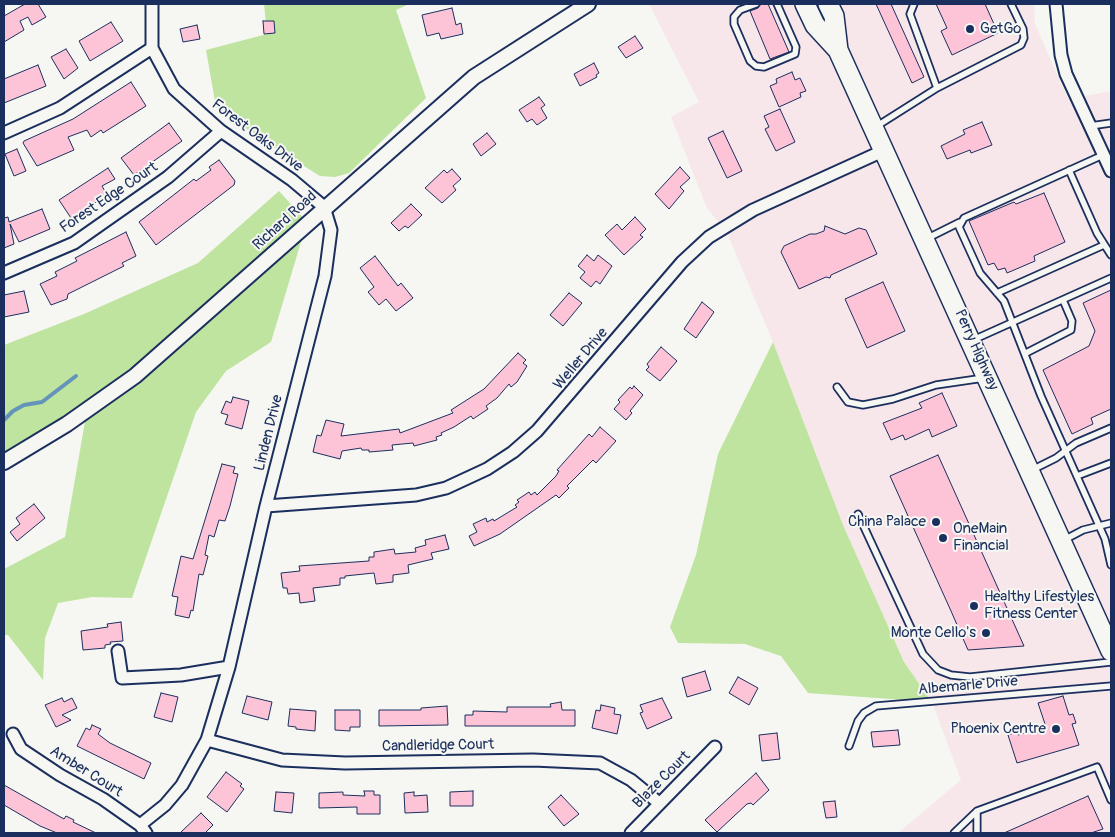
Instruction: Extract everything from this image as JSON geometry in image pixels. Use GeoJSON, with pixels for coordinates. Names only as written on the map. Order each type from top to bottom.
{"type":"FeatureCollection","features":[{"type":"Feature","properties":{"kind":"highway","name":"Perry Highway"},"geometry":{"type":"LineString","coordinates":[[805,4],[815,25],[838,50],[1062,542],[1110,643]]}},
{"type":"Feature","properties":{"kind":"highway","name":"Perry Highway"},"geometry":{"type":"LineString","coordinates":[[828,4],[834,16],[838,50]]}},
{"type":"Feature","properties":{"kind":"street","name":"Forest Oaks Drive"},"geometry":{"type":"LineString","coordinates":[[152,4],[152,48],[174,89],[221,131],[292,180],[324,207]]}},
{"type":"Feature","properties":{"kind":"street","name":"Richard Road"},"geometry":{"type":"LineString","coordinates":[[4,462],[67,424],[134,376],[474,77],[588,4]]}},
{"type":"Feature","properties":{"kind":"street"},"geometry":{"type":"LineString","coordinates":[[1056,4],[1061,55],[1066,74],[1111,171]]}},
{"type":"Feature","properties":{"kind":"street"},"geometry":{"type":"LineString","coordinates":[[4,132],[60,108],[152,48]]}},
{"type":"Feature","properties":{"kind":"street","name":"Forest Edge Court"},"geometry":{"type":"LineString","coordinates":[[4,272],[74,242],[168,177],[221,131]]}},
{"type":"Feature","properties":{"kind":"street","name":"Weller Drive"},"geometry":{"type":"LineString","coordinates":[[266,506],[416,495],[446,488],[487,469],[513,452],[537,431],[690,253],[708,237],[753,210],[885,150]]}},
{"type":"Feature","properties":{"kind":"street","name":"Linden Drive"},"geometry":{"type":"LineString","coordinates":[[143,829],[182,785],[207,740],[229,667],[266,506],[325,276],[331,230],[324,207]]}},
{"type":"Feature","properties":{"kind":"street"},"geometry":{"type":"LineString","coordinates":[[118,651],[122,678],[181,675],[229,667]]}},
{"type":"Feature","properties":{"kind":"street","name":"Amber Court"},"geometry":{"type":"LineString","coordinates":[[13,734],[22,749],[60,775],[103,799],[143,829]]}},
{"type":"Feature","properties":{"kind":"street","name":"Candleridge Court"},"geometry":{"type":"LineString","coordinates":[[207,740],[282,760],[344,763],[533,760],[600,763],[631,780],[659,803]]}},
{"type":"Feature","properties":{"kind":"street","name":"Blaze Court"},"geometry":{"type":"LineString","coordinates":[[630,833],[715,747]]}},
{"type":"Feature","properties":{"kind":"lane"},"geometry":{"type":"LineString","coordinates":[[756,4],[740,10],[734,17],[734,24],[750,61],[756,66],[764,66],[795,54],[796,47],[777,4]]}},
{"type":"Feature","properties":{"kind":"lane"},"geometry":{"type":"LineString","coordinates":[[914,4],[910,14],[937,88]]}},
{"type":"Feature","properties":{"kind":"lane"},"geometry":{"type":"LineString","coordinates":[[874,127],[937,88],[1021,46],[1024,38],[1023,29],[1011,4]]}},
{"type":"Feature","properties":{"kind":"lane"},"geometry":{"type":"LineString","coordinates":[[1090,126],[1111,123]]}},
{"type":"Feature","properties":{"kind":"lane"},"geometry":{"type":"LineString","coordinates":[[925,239],[1103,155]]}},
{"type":"Feature","properties":{"kind":"lane"},"geometry":{"type":"LineString","coordinates":[[1070,170],[1097,233],[1111,255]]}},
{"type":"Feature","properties":{"kind":"lane"},"geometry":{"type":"LineString","coordinates":[[960,222],[959,227],[980,273],[1004,302],[1013,322],[1041,396],[1099,526],[1111,565]]}},
{"type":"Feature","properties":{"kind":"lane"},"geometry":{"type":"LineString","coordinates":[[997,293],[1104,245]]}},
{"type":"Feature","properties":{"kind":"lane"},"geometry":{"type":"LineString","coordinates":[[971,341],[1111,278]]}},
{"type":"Feature","properties":{"kind":"lane"},"geometry":{"type":"LineString","coordinates":[[1026,353],[1071,330],[1072,321],[1063,300]]}},
{"type":"Feature","properties":{"kind":"lane"},"geometry":{"type":"LineString","coordinates":[[837,387],[848,402],[863,405],[893,400],[936,385],[988,378]]}},
{"type":"Feature","properties":{"kind":"lane"},"geometry":{"type":"LineString","coordinates":[[1030,470],[1066,451],[1076,443],[1111,428]]}},
{"type":"Feature","properties":{"kind":"lane"},"geometry":{"type":"LineString","coordinates":[[1077,476],[1111,463]]}},
{"type":"Feature","properties":{"kind":"lane"},"geometry":{"type":"LineString","coordinates":[[858,514],[923,654],[938,670],[951,675],[970,677],[1111,662]]}},
{"type":"Feature","properties":{"kind":"lane"},"geometry":{"type":"LineString","coordinates":[[1062,542],[1083,530],[1111,523]]}},
{"type":"Feature","properties":{"kind":"lane","name":"Albemarle Drive"},"geometry":{"type":"LineString","coordinates":[[848,746],[858,721],[864,713],[876,706],[1111,686]]}},
{"type":"Feature","properties":{"kind":"lane"},"geometry":{"type":"LineString","coordinates":[[954,833],[977,811],[1097,767],[1111,800]]}},
{"type":"Feature","properties":{"kind":"lane"},"geometry":{"type":"LineString","coordinates":[[977,811],[977,833]]}},
{"type":"Feature","properties":{"kind":"shaded area"},"geometry":{"type":"Polygon","coordinates":[[[649,4],[1034,4],[1035,24],[1068,99],[1111,91],[1111,833],[898,833],[961,780],[932,702],[904,662],[843,525],[773,342],[727,233],[707,208],[671,117],[699,102],[649,4]]]}},
{"type":"Feature","properties":{"kind":"green space"},"geometry":{"type":"Polygon","coordinates":[[[264,4],[409,4],[396,10],[426,98],[349,173],[335,177],[320,176],[268,144],[216,107],[206,50],[267,34],[264,4]]]}},
{"type":"Feature","properties":{"kind":"green space"},"geometry":{"type":"Polygon","coordinates":[[[279,191],[307,222],[271,342],[226,371],[196,412],[132,598],[92,597],[58,603],[45,638],[43,680],[8,635],[4,635],[4,569],[65,537],[87,410],[4,462],[4,345],[84,314],[198,263],[279,191]]]}},
{"type":"Feature","properties":{"kind":"green space"},"geometry":{"type":"Polygon","coordinates":[[[773,342],[843,525],[904,662],[932,702],[808,693],[781,656],[745,644],[678,643],[670,627],[696,555],[718,454],[773,342]]]}},
{"type":"Feature","properties":{"kind":"building"},"geometry":{"type":"Polygon","coordinates":[[[25,4],[38,4],[46,17],[32,25],[28,17],[20,21],[24,30],[4,42],[4,16],[25,4]]]}},
{"type":"Feature","properties":{"kind":"building"},"geometry":{"type":"Polygon","coordinates":[[[761,4],[768,4],[789,52],[770,59],[750,11],[758,8],[761,4]]]}},
{"type":"Feature","properties":{"kind":"building"},"geometry":{"type":"Polygon","coordinates":[[[876,4],[891,4],[924,77],[912,83],[876,4]]]}},
{"type":"Feature","properties":{"kind":"building","name":"GetGo"},"geometry":{"type":"Polygon","coordinates":[[[936,4],[985,4],[998,33],[952,55],[941,31],[947,28],[936,4]]]}},
{"type":"Feature","properties":{"kind":"building"},"geometry":{"type":"Polygon","coordinates":[[[452,8],[456,25],[461,23],[463,34],[441,39],[439,33],[427,36],[422,15],[452,8]]]}},
{"type":"Feature","properties":{"kind":"building"},"geometry":{"type":"Polygon","coordinates":[[[263,21],[274,21],[275,33],[264,34],[263,21]]]}},
{"type":"Feature","properties":{"kind":"building"},"geometry":{"type":"Polygon","coordinates":[[[111,22],[123,41],[90,61],[79,41],[111,22]]]}},
{"type":"Feature","properties":{"kind":"building"},"geometry":{"type":"Polygon","coordinates":[[[197,25],[200,39],[183,42],[180,29],[197,25]]]}},
{"type":"Feature","properties":{"kind":"building"},"geometry":{"type":"Polygon","coordinates":[[[635,36],[643,48],[626,58],[618,47],[635,36]]]}},
{"type":"Feature","properties":{"kind":"building"},"geometry":{"type":"Polygon","coordinates":[[[66,49],[78,68],[64,79],[51,57],[66,49]]]}},
{"type":"Feature","properties":{"kind":"building"},"geometry":{"type":"Polygon","coordinates":[[[594,63],[599,73],[596,75],[597,77],[580,86],[574,74],[594,63]]]}},
{"type":"Feature","properties":{"kind":"building"},"geometry":{"type":"Polygon","coordinates":[[[38,65],[46,86],[4,103],[4,79],[38,65]]]}},
{"type":"Feature","properties":{"kind":"building"},"geometry":{"type":"Polygon","coordinates":[[[792,72],[795,80],[800,78],[806,91],[800,93],[801,97],[779,107],[770,86],[777,83],[776,79],[792,72]]]}},
{"type":"Feature","properties":{"kind":"building"},"geometry":{"type":"Polygon","coordinates":[[[131,82],[146,106],[103,133],[101,130],[91,137],[87,130],[68,137],[74,150],[37,166],[23,143],[24,141],[73,119],[131,82]]]}},
{"type":"Feature","properties":{"kind":"building"},"geometry":{"type":"Polygon","coordinates":[[[539,97],[545,105],[541,108],[547,118],[537,125],[532,119],[527,122],[519,110],[539,97]]]}},
{"type":"Feature","properties":{"kind":"building"},"geometry":{"type":"Polygon","coordinates":[[[780,109],[795,142],[776,151],[765,129],[769,127],[764,116],[780,109]]]}},
{"type":"Feature","properties":{"kind":"building"},"geometry":{"type":"Polygon","coordinates":[[[982,122],[992,145],[971,153],[970,150],[947,159],[941,146],[965,134],[963,130],[982,122]]]}},
{"type":"Feature","properties":{"kind":"building"},"geometry":{"type":"Polygon","coordinates":[[[169,123],[182,141],[134,175],[121,158],[169,123]]]}},
{"type":"Feature","properties":{"kind":"building"},"geometry":{"type":"Polygon","coordinates":[[[723,131],[742,171],[727,178],[708,138],[723,131]]]}},
{"type":"Feature","properties":{"kind":"building"},"geometry":{"type":"Polygon","coordinates":[[[487,133],[496,144],[481,156],[473,144],[487,133]]]}},
{"type":"Feature","properties":{"kind":"building"},"geometry":{"type":"Polygon","coordinates":[[[17,149],[26,171],[14,176],[5,154],[17,149]]]}},
{"type":"Feature","properties":{"kind":"building"},"geometry":{"type":"Polygon","coordinates":[[[219,160],[235,181],[234,185],[156,245],[139,222],[194,179],[196,181],[211,170],[209,167],[219,160]]]}},
{"type":"Feature","properties":{"kind":"building"},"geometry":{"type":"Polygon","coordinates":[[[680,167],[690,178],[680,187],[684,191],[669,209],[655,194],[680,167]]]}},
{"type":"Feature","properties":{"kind":"building"},"geometry":{"type":"Polygon","coordinates":[[[108,168],[115,179],[102,186],[107,195],[71,218],[59,200],[108,168]]]}},
{"type":"Feature","properties":{"kind":"building"},"geometry":{"type":"Polygon","coordinates":[[[452,169],[461,179],[453,186],[456,190],[442,203],[425,188],[444,170],[447,173],[452,169]]]}},
{"type":"Feature","properties":{"kind":"building"},"geometry":{"type":"Polygon","coordinates":[[[1044,193],[1065,242],[1034,256],[1035,261],[1007,273],[1005,268],[998,270],[994,263],[988,265],[969,221],[1014,202],[1016,204],[1044,193]]]}},
{"type":"Feature","properties":{"kind":"building"},"geometry":{"type":"Polygon","coordinates":[[[411,204],[422,215],[408,228],[405,226],[399,231],[391,223],[411,204]]]}},
{"type":"Feature","properties":{"kind":"building"},"geometry":{"type":"Polygon","coordinates":[[[42,209],[50,229],[19,242],[10,224],[14,244],[4,248],[4,218],[8,217],[9,222],[42,209]]]}},
{"type":"Feature","properties":{"kind":"building"},"geometry":{"type":"Polygon","coordinates":[[[635,217],[646,229],[640,235],[643,237],[624,255],[605,235],[617,224],[622,230],[635,217]]]}},
{"type":"Feature","properties":{"kind":"building"},"geometry":{"type":"Polygon","coordinates":[[[825,226],[845,234],[859,228],[866,230],[877,254],[831,275],[830,278],[826,277],[799,289],[781,252],[784,246],[810,234],[824,231],[825,226]]]}},
{"type":"Feature","properties":{"kind":"building"},"geometry":{"type":"Polygon","coordinates":[[[126,232],[136,256],[122,263],[124,266],[68,294],[67,299],[51,305],[40,284],[57,276],[55,272],[77,261],[75,258],[126,232]]]}},
{"type":"Feature","properties":{"kind":"building"},"geometry":{"type":"Polygon","coordinates":[[[587,255],[594,261],[598,255],[612,266],[600,284],[596,281],[591,287],[580,278],[585,272],[578,266],[587,255]]]}},
{"type":"Feature","properties":{"kind":"building"},"geometry":{"type":"Polygon","coordinates":[[[375,256],[398,286],[401,283],[413,298],[396,311],[386,299],[379,305],[368,292],[374,287],[360,268],[375,256]]]}},
{"type":"Feature","properties":{"kind":"building"},"geometry":{"type":"Polygon","coordinates":[[[883,282],[905,331],[867,348],[845,299],[883,282]]]}},
{"type":"Feature","properties":{"kind":"building"},"geometry":{"type":"Polygon","coordinates":[[[1111,290],[1111,409],[1091,418],[1093,424],[1072,434],[1043,370],[1089,346],[1095,331],[1083,303],[1111,290]]]}},
{"type":"Feature","properties":{"kind":"building"},"geometry":{"type":"Polygon","coordinates":[[[24,291],[29,312],[4,317],[4,295],[24,291]]]}},
{"type":"Feature","properties":{"kind":"building"},"geometry":{"type":"Polygon","coordinates":[[[569,293],[582,303],[563,326],[550,315],[569,293]]]}},
{"type":"Feature","properties":{"kind":"building"},"geometry":{"type":"Polygon","coordinates":[[[702,302],[714,312],[696,338],[684,329],[702,302]]]}},
{"type":"Feature","properties":{"kind":"building"},"geometry":{"type":"Polygon","coordinates":[[[661,347],[677,361],[660,381],[646,370],[649,367],[647,364],[661,347]]]}},
{"type":"Feature","properties":{"kind":"building"},"geometry":{"type":"Polygon","coordinates":[[[518,353],[526,360],[523,363],[527,366],[517,382],[511,387],[509,384],[497,398],[486,406],[488,409],[473,419],[471,416],[441,433],[442,435],[436,437],[437,440],[414,446],[413,443],[392,445],[393,450],[369,452],[369,450],[362,450],[361,448],[342,451],[340,459],[313,452],[317,435],[321,436],[326,420],[344,424],[341,436],[399,429],[400,433],[453,413],[451,410],[484,389],[518,353]]]}},
{"type":"Feature","properties":{"kind":"building"},"geometry":{"type":"Polygon","coordinates":[[[634,386],[643,395],[630,411],[632,413],[626,420],[614,409],[620,402],[618,400],[630,387],[632,389],[634,386]]]}},
{"type":"Feature","properties":{"kind":"building"},"geometry":{"type":"Polygon","coordinates":[[[942,393],[957,426],[932,437],[929,429],[905,440],[903,435],[891,440],[883,423],[922,408],[919,403],[942,393]]]}},
{"type":"Feature","properties":{"kind":"building"},"geometry":{"type":"Polygon","coordinates":[[[233,397],[249,401],[242,429],[225,424],[228,415],[221,413],[226,401],[231,403],[233,397]]]}},
{"type":"Feature","properties":{"kind":"building"},"geometry":{"type":"Polygon","coordinates":[[[600,427],[616,441],[596,463],[593,460],[567,486],[569,488],[559,498],[556,495],[500,534],[474,546],[469,536],[477,532],[473,524],[486,518],[487,522],[493,519],[494,521],[517,507],[515,505],[519,502],[517,500],[529,492],[531,495],[535,492],[537,495],[556,476],[559,471],[557,470],[589,434],[592,437],[600,427]]]}},
{"type":"Feature","properties":{"kind":"building"},"geometry":{"type":"Polygon","coordinates":[[[938,455],[1024,646],[968,650],[890,476],[938,455]]]}},
{"type":"Feature","properties":{"kind":"building"},"geometry":{"type":"Polygon","coordinates":[[[222,464],[235,467],[233,473],[238,474],[230,506],[225,521],[219,520],[214,537],[209,535],[205,555],[208,556],[203,575],[199,574],[193,611],[191,610],[189,618],[175,615],[178,597],[172,596],[181,556],[193,559],[222,464]]]}},
{"type":"Feature","properties":{"kind":"building"},"geometry":{"type":"Polygon","coordinates":[[[34,504],[45,518],[17,541],[10,532],[20,524],[16,518],[34,504]]]}},
{"type":"Feature","properties":{"kind":"building"},"geometry":{"type":"Polygon","coordinates":[[[445,535],[449,549],[431,553],[433,559],[408,565],[409,573],[393,575],[393,582],[376,584],[374,573],[345,576],[345,578],[340,578],[340,585],[313,588],[315,601],[300,603],[299,593],[288,594],[287,588],[283,588],[281,573],[300,571],[299,566],[369,561],[369,557],[374,557],[374,552],[394,549],[395,554],[416,552],[415,548],[426,545],[425,540],[445,535]]]}},
{"type":"Feature","properties":{"kind":"building"},"geometry":{"type":"Polygon","coordinates":[[[121,622],[123,641],[110,642],[111,644],[105,645],[105,648],[83,650],[81,631],[108,627],[107,624],[121,622]]]}},
{"type":"Feature","properties":{"kind":"building"},"geometry":{"type":"Polygon","coordinates":[[[705,671],[711,690],[687,697],[682,678],[705,671]]]}},
{"type":"Feature","properties":{"kind":"building"},"geometry":{"type":"Polygon","coordinates":[[[738,677],[758,688],[749,705],[729,693],[738,677]]]}},
{"type":"Feature","properties":{"kind":"building"},"geometry":{"type":"Polygon","coordinates":[[[161,693],[178,697],[172,722],[154,717],[161,693]]]}},
{"type":"Feature","properties":{"kind":"building"},"geometry":{"type":"Polygon","coordinates":[[[247,696],[272,702],[268,720],[242,713],[247,696]]]}},
{"type":"Feature","properties":{"kind":"building","name":"Phoenix Centre"},"geometry":{"type":"Polygon","coordinates":[[[1063,696],[1069,715],[1073,714],[1076,723],[1072,724],[1079,745],[1017,763],[1008,735],[1017,732],[1018,735],[1046,727],[1038,703],[1063,696]]]}},
{"type":"Feature","properties":{"kind":"building"},"geometry":{"type":"Polygon","coordinates":[[[62,698],[64,702],[72,698],[77,708],[62,715],[71,720],[56,727],[45,705],[62,698]]]}},
{"type":"Feature","properties":{"kind":"building"},"geometry":{"type":"Polygon","coordinates":[[[662,698],[672,718],[647,729],[640,713],[643,712],[640,705],[662,698]]]}},
{"type":"Feature","properties":{"kind":"building"},"geometry":{"type":"Polygon","coordinates":[[[561,702],[562,710],[575,710],[575,726],[465,726],[465,715],[473,715],[473,711],[507,712],[507,707],[551,707],[550,704],[561,702]]]}},
{"type":"Feature","properties":{"kind":"building"},"geometry":{"type":"Polygon","coordinates":[[[601,705],[615,708],[614,714],[621,715],[617,734],[592,728],[596,710],[600,711],[601,705]]]}},
{"type":"Feature","properties":{"kind":"building"},"geometry":{"type":"Polygon","coordinates":[[[447,706],[448,725],[379,726],[379,710],[421,710],[421,708],[447,706]]]}},
{"type":"Feature","properties":{"kind":"building"},"geometry":{"type":"Polygon","coordinates":[[[290,709],[316,711],[315,731],[288,726],[290,709]]]}},
{"type":"Feature","properties":{"kind":"building"},"geometry":{"type":"Polygon","coordinates":[[[335,710],[360,710],[360,727],[350,727],[350,731],[335,730],[335,710]]]}},
{"type":"Feature","properties":{"kind":"building"},"geometry":{"type":"Polygon","coordinates":[[[92,725],[101,729],[98,734],[110,743],[151,763],[144,779],[77,746],[86,728],[90,730],[92,725]]]}},
{"type":"Feature","properties":{"kind":"building"},"geometry":{"type":"Polygon","coordinates":[[[898,730],[900,745],[873,747],[871,732],[898,730]]]}},
{"type":"Feature","properties":{"kind":"building"},"geometry":{"type":"Polygon","coordinates":[[[777,733],[780,759],[762,761],[759,735],[777,733]]]}},
{"type":"Feature","properties":{"kind":"building"},"geometry":{"type":"Polygon","coordinates":[[[226,772],[242,784],[240,786],[244,789],[227,812],[207,797],[226,772]]]}},
{"type":"Feature","properties":{"kind":"building"},"geometry":{"type":"Polygon","coordinates":[[[756,773],[769,790],[753,805],[751,803],[747,804],[717,832],[705,820],[756,773]]]}},
{"type":"Feature","properties":{"kind":"building"},"geometry":{"type":"Polygon","coordinates":[[[4,785],[64,819],[66,816],[74,820],[73,822],[96,833],[57,833],[40,826],[4,805],[4,785]]]}},
{"type":"Feature","properties":{"kind":"building"},"geometry":{"type":"Polygon","coordinates":[[[364,791],[374,791],[374,795],[380,795],[380,814],[357,814],[357,807],[319,808],[319,793],[343,792],[343,795],[365,796],[364,791]]]}},
{"type":"Feature","properties":{"kind":"building"},"geometry":{"type":"Polygon","coordinates":[[[473,791],[473,806],[450,806],[450,792],[473,791]]]}},
{"type":"Feature","properties":{"kind":"building"},"geometry":{"type":"Polygon","coordinates":[[[276,792],[294,793],[292,813],[274,811],[276,792]]]}},
{"type":"Feature","properties":{"kind":"building"},"geometry":{"type":"Polygon","coordinates":[[[414,792],[414,796],[427,795],[428,812],[405,813],[404,793],[414,792]]]}},
{"type":"Feature","properties":{"kind":"building"},"geometry":{"type":"Polygon","coordinates":[[[561,795],[579,814],[564,826],[548,807],[561,795]]]}},
{"type":"Feature","properties":{"kind":"building"},"geometry":{"type":"Polygon","coordinates":[[[1088,796],[1103,829],[1091,833],[1004,833],[1088,796]]]}},
{"type":"Feature","properties":{"kind":"building"},"geometry":{"type":"Polygon","coordinates":[[[835,801],[837,817],[826,818],[823,802],[835,801]]]}},
{"type":"Feature","properties":{"kind":"building"},"geometry":{"type":"Polygon","coordinates":[[[201,813],[213,825],[205,833],[180,833],[201,813]]]}},
{"type":"Feature","properties":{"kind":"waterway"},"geometry":{"type":"LineString","coordinates":[[4,420],[13,411],[24,405],[42,402],[76,376]]}},
{"type":"Feature","properties":{"kind":"place","name":"GetGo"},"geometry":{"type":"Point","coordinates":[970,29]}},
{"type":"Feature","properties":{"kind":"place","name":"China Palace"},"geometry":{"type":"Point","coordinates":[936,522]}},
{"type":"Feature","properties":{"kind":"place","name":"OneMain Financial"},"geometry":{"type":"Point","coordinates":[943,538]}},
{"type":"Feature","properties":{"kind":"place","name":"Healthy Lifestyles Fitness Center"},"geometry":{"type":"Point","coordinates":[974,606]}},
{"type":"Feature","properties":{"kind":"place","name":"Monte Cello's"},"geometry":{"type":"Point","coordinates":[986,633]}},
{"type":"Feature","properties":{"kind":"place","name":"Phoenix Centre"},"geometry":{"type":"Point","coordinates":[1056,729]}}]}
